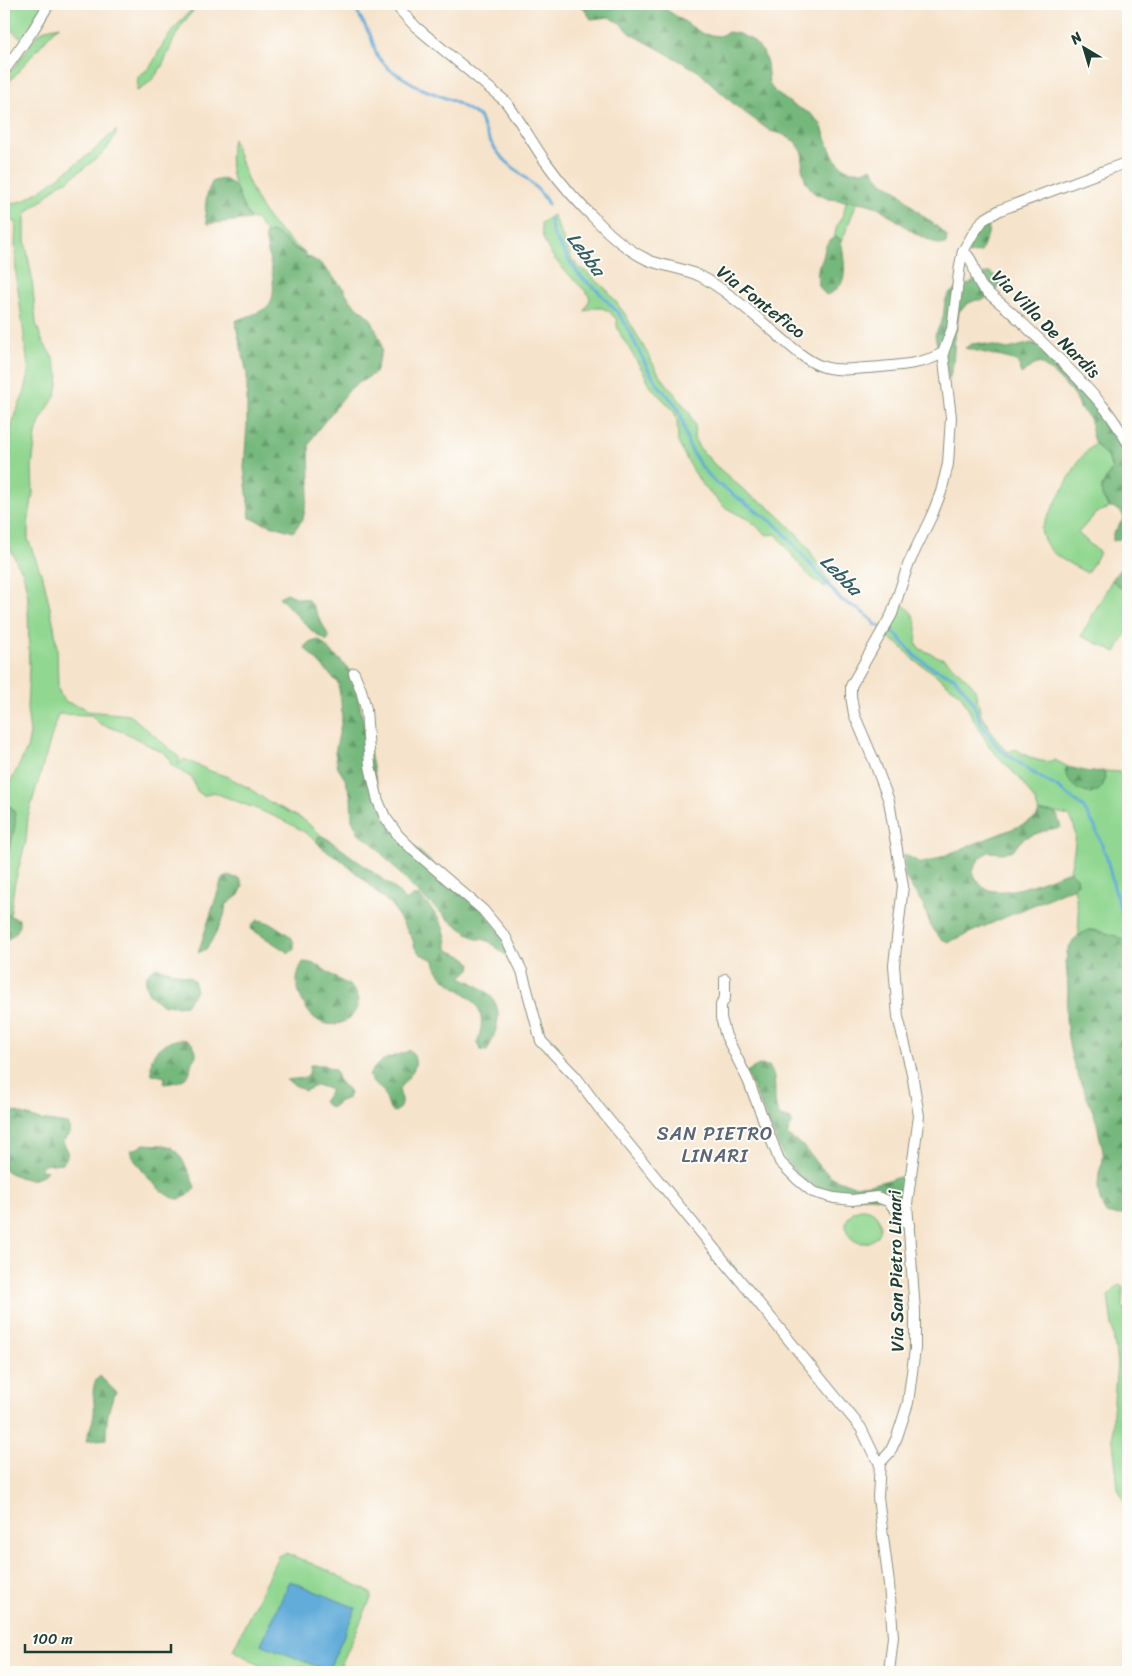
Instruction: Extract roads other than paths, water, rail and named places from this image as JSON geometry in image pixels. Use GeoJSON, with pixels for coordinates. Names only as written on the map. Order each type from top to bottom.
{"type":"FeatureCollection","features":[{"type":"Feature","properties":{"kind":"street"},"geometry":{"type":"LineString","coordinates":[[4,71],[49,4]]}},
{"type":"Feature","properties":{"kind":"street","name":"Via Fontefico"},"geometry":{"type":"LineString","coordinates":[[396,4],[416,27],[505,101],[566,188],[597,222],[625,246],[648,260],[690,272],[703,278],[750,312],[792,348],[824,367],[845,370],[912,364],[931,360],[943,354]]}},
{"type":"Feature","properties":{"kind":"street","name":"Via San Pietro Linari"},"geometry":{"type":"LineString","coordinates":[[880,1463],[890,1452],[897,1437],[908,1403],[914,1357],[915,1311],[907,1204],[919,1116],[912,1073],[898,1017],[894,965],[903,886],[889,801],[854,714],[851,686],[884,629],[898,596],[908,565],[941,492],[948,464],[950,417],[943,354],[952,329],[963,251],[983,220],[1000,210],[1128,162]]}},
{"type":"Feature","properties":{"kind":"street","name":"Via Villa De Nardis"},"geometry":{"type":"LineString","coordinates":[[963,251],[974,264],[976,277],[983,288],[1006,307],[1085,385],[1104,406],[1128,442]]}},
{"type":"Feature","properties":{"kind":"street"},"geometry":{"type":"LineString","coordinates":[[354,673],[366,708],[370,766],[378,801],[385,817],[398,835],[483,910],[506,938],[522,971],[541,1042],[576,1077],[599,1108],[861,1428],[880,1463],[878,1497],[889,1584],[893,1637],[889,1672]]}},
{"type":"Feature","properties":{"kind":"street"},"geometry":{"type":"LineString","coordinates":[[725,979],[725,998],[721,1005],[721,1018],[726,1036],[748,1080],[780,1162],[796,1179],[813,1192],[834,1198],[852,1200],[877,1197],[888,1201],[909,1225]]}},
{"type":"Feature","properties":{"kind":"water"},"geometry":{"type":"Polygon","coordinates":[[[290,1581],[356,1608],[328,1671],[261,1644],[290,1581]]]}},
{"type":"Feature","properties":{"kind":"waterway","name":"Lebba"},"geometry":{"type":"LineString","coordinates":[[353,4],[371,37],[377,56],[389,69],[420,88],[453,101],[479,116],[499,154],[538,190],[548,204]]}},
{"type":"Feature","properties":{"kind":"waterway","name":"Lebba"},"geometry":{"type":"LineString","coordinates":[[550,219],[553,234],[580,276],[597,290],[625,323],[648,369],[681,414],[688,444],[700,465],[714,481],[775,524],[840,599],[861,611],[876,625],[896,634],[915,656],[933,668],[954,677],[971,698],[982,725],[999,749],[1057,787],[1083,807],[1094,825],[1106,855],[1126,927]]}},
{"type":"Feature","properties":{"kind":"district","name":"SAN PIETRO LINARI"},"geometry":{"type":"Point","coordinates":[715,1144]}}]}
